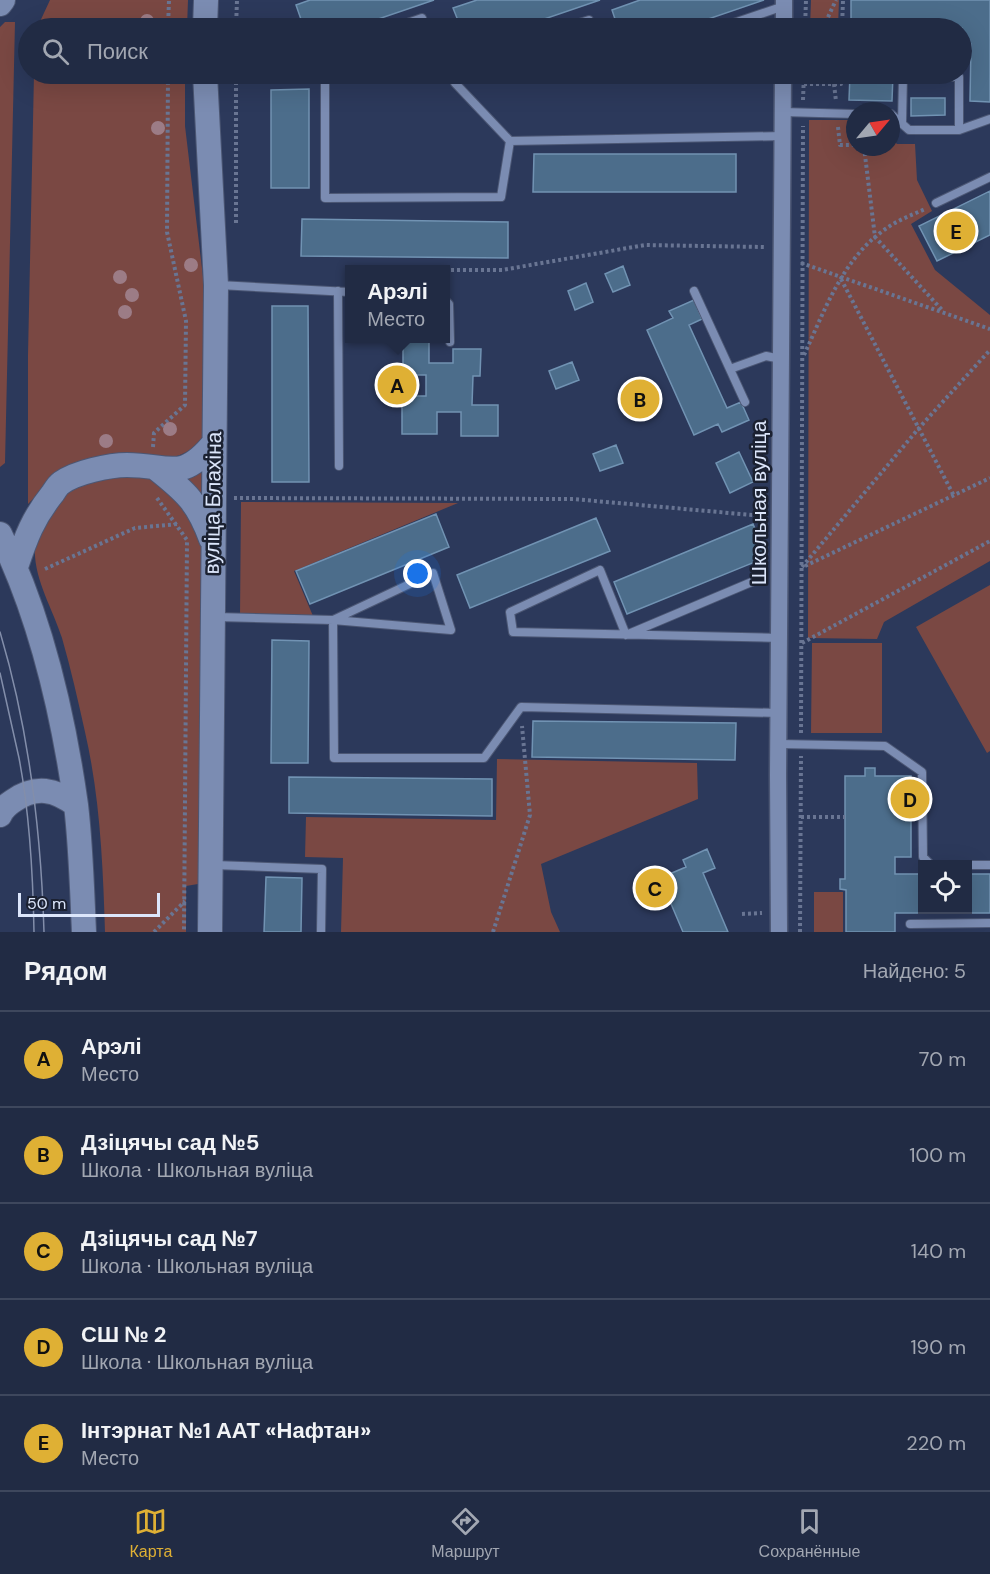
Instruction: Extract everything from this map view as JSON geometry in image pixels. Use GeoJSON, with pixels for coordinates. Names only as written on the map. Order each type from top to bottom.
{"type":"FeatureCollection","features":[{"type":"Feature","properties":{"kind":"street"},"geometry":{"type":"LineString","coordinates":[[0,4],[3,0]]}},
{"type":"Feature","properties":{"kind":"street"},"geometry":{"type":"LineString","coordinates":[[205,18],[206,0]]}},
{"type":"Feature","properties":{"kind":"street","name":"вуліца Блахіна"},"geometry":{"type":"LineString","coordinates":[[206,84],[216,285],[210,932]]}},
{"type":"Feature","properties":{"kind":"street","name":"Школьная вуліца"},"geometry":{"type":"LineString","coordinates":[[780,932],[783,84]]}},
{"type":"Feature","properties":{"kind":"street"},"geometry":{"type":"LineString","coordinates":[[16,567],[27,531],[42,506],[62,482],[96,468],[128,465],[178,470],[200,460],[214,443]]}},
{"type":"Feature","properties":{"kind":"street"},"geometry":{"type":"LineString","coordinates":[[157,469],[186,492],[205,522],[214,546]]}},
{"type":"Feature","properties":{"kind":"street"},"geometry":{"type":"LineString","coordinates":[[0,534],[16,567],[57,698],[76,805],[84,932]]}},
{"type":"Feature","properties":{"kind":"street"},"geometry":{"type":"LineString","coordinates":[[0,815],[3,808],[24,793],[33,791],[48,791],[63,796],[76,805]]}},
{"type":"Feature","properties":{"kind":"lane"},"geometry":{"type":"LineString","coordinates":[[745,18],[784,3]]}},
{"type":"Feature","properties":{"kind":"lane"},"geometry":{"type":"LineString","coordinates":[[325,84],[325,198],[501,197],[510,141]]}},
{"type":"Feature","properties":{"kind":"lane"},"geometry":{"type":"LineString","coordinates":[[456,84],[510,141],[783,136]]}},
{"type":"Feature","properties":{"kind":"lane"},"geometry":{"type":"LineString","coordinates":[[903,84],[902,123],[909,130],[959,130],[990,120]]}},
{"type":"Feature","properties":{"kind":"lane"},"geometry":{"type":"LineString","coordinates":[[959,84],[959,130]]}},
{"type":"Feature","properties":{"kind":"lane"},"geometry":{"type":"LineString","coordinates":[[783,112],[846,114]]}},
{"type":"Feature","properties":{"kind":"lane"},"geometry":{"type":"LineString","coordinates":[[936,203],[990,177]]}},
{"type":"Feature","properties":{"kind":"lane"},"geometry":{"type":"LineString","coordinates":[[216,285],[345,292]]}},
{"type":"Feature","properties":{"kind":"lane"},"geometry":{"type":"LineString","coordinates":[[338,291],[339,466]]}},
{"type":"Feature","properties":{"kind":"lane"},"geometry":{"type":"LineString","coordinates":[[694,291],[745,402]]}},
{"type":"Feature","properties":{"kind":"lane"},"geometry":{"type":"LineString","coordinates":[[730,369],[766,356],[782,359]]}},
{"type":"Feature","properties":{"kind":"lane"},"geometry":{"type":"LineString","coordinates":[[626,635],[600,570],[510,612],[513,632],[626,635],[781,638]]}},
{"type":"Feature","properties":{"kind":"lane"},"geometry":{"type":"LineString","coordinates":[[212,617],[333,620],[452,630],[433,573],[333,620]]}},
{"type":"Feature","properties":{"kind":"lane"},"geometry":{"type":"LineString","coordinates":[[626,635],[754,580]]}},
{"type":"Feature","properties":{"kind":"lane"},"geometry":{"type":"LineString","coordinates":[[333,620],[334,758],[484,758],[521,707],[780,713]]}},
{"type":"Feature","properties":{"kind":"lane"},"geometry":{"type":"LineString","coordinates":[[779,744],[885,746],[922,772],[922,857],[925,860]]}},
{"type":"Feature","properties":{"kind":"lane"},"geometry":{"type":"LineString","coordinates":[[210,865],[322,869],[321,932]]}},
{"type":"Feature","properties":{"kind":"lane"},"geometry":{"type":"LineString","coordinates":[[972,865],[990,865]]}},
{"type":"Feature","properties":{"kind":"lane"},"geometry":{"type":"LineString","coordinates":[[910,924],[990,923]]}},
{"type":"Feature","properties":{"kind":"path"},"geometry":{"type":"LineString","coordinates":[[168,18],[169,0]]}},
{"type":"Feature","properties":{"kind":"path"},"geometry":{"type":"LineString","coordinates":[[236,18],[237,0]]}},
{"type":"Feature","properties":{"kind":"path"},"geometry":{"type":"LineString","coordinates":[[805,18],[806,0]]}},
{"type":"Feature","properties":{"kind":"path"},"geometry":{"type":"LineString","coordinates":[[828,18],[836,0]]}},
{"type":"Feature","properties":{"kind":"path"},"geometry":{"type":"LineString","coordinates":[[842,18],[843,0]]}},
{"type":"Feature","properties":{"kind":"path"},"geometry":{"type":"LineString","coordinates":[[800,932],[804,84],[841,84]]}},
{"type":"Feature","properties":{"kind":"path"},"geometry":{"type":"LineString","coordinates":[[865,156],[875,237],[944,313]]}},
{"type":"Feature","properties":{"kind":"path"},"geometry":{"type":"LineString","coordinates":[[802,359],[840,278],[856,257],[888,227],[936,203]]}},
{"type":"Feature","properties":{"kind":"path"},"geometry":{"type":"LineString","coordinates":[[450,270],[502,270],[645,245],[771,247]]}},
{"type":"Feature","properties":{"kind":"path"},"geometry":{"type":"LineString","coordinates":[[802,264],[990,329]]}},
{"type":"Feature","properties":{"kind":"path"},"geometry":{"type":"LineString","coordinates":[[840,278],[954,496]]}},
{"type":"Feature","properties":{"kind":"path"},"geometry":{"type":"LineString","coordinates":[[802,568],[919,428],[990,350]]}},
{"type":"Feature","properties":{"kind":"path"},"geometry":{"type":"LineString","coordinates":[[802,568],[990,478]]}},
{"type":"Feature","properties":{"kind":"path"},"geometry":{"type":"LineString","coordinates":[[233,498],[573,499],[771,517]]}},
{"type":"Feature","properties":{"kind":"path"},"geometry":{"type":"LineString","coordinates":[[45,569],[135,528],[205,522]]}},
{"type":"Feature","properties":{"kind":"path"},"geometry":{"type":"LineString","coordinates":[[781,638],[801,644],[990,541]]}},
{"type":"Feature","properties":{"kind":"path"},"geometry":{"type":"LineString","coordinates":[[493,932],[530,815],[521,707]]}},
{"type":"Feature","properties":{"kind":"path"},"geometry":{"type":"LineString","coordinates":[[801,817],[845,817]]}},
{"type":"Feature","properties":{"kind":"path"},"geometry":{"type":"LineString","coordinates":[[153,932],[185,901]]}},
{"type":"Feature","properties":{"kind":"path"},"geometry":{"type":"LineString","coordinates":[[742,914],[768,913]]}},
{"type":"Feature","properties":{"kind":"shaded area"},"geometry":{"type":"Polygon","coordinates":[[[50,0],[188,0],[187,18],[42,18],[50,0]]]}},
{"type":"Feature","properties":{"kind":"shaded area"},"geometry":{"type":"Polygon","coordinates":[[[811,0],[839,0],[838,18],[810,18],[811,0]]]}},
{"type":"Feature","properties":{"kind":"shaded area"},"geometry":{"type":"Polygon","coordinates":[[[5,22],[15,22],[5,463],[0,467],[0,27],[5,22]]]}},
{"type":"Feature","properties":{"kind":"shaded area"},"geometry":{"type":"Polygon","coordinates":[[[34,84],[185,84],[185,126],[204,285],[204,434],[193,448],[177,456],[51,481],[28,504],[28,355],[34,84]]]}},
{"type":"Feature","properties":{"kind":"shaded area"},"geometry":{"type":"Polygon","coordinates":[[[809,120],[846,120],[846,156],[900,156],[900,144],[915,144],[917,180],[932,211],[911,224],[935,270],[990,315],[990,561],[884,622],[877,639],[808,638],[809,120]]]}},
{"type":"Feature","properties":{"kind":"shaded area"},"geometry":{"type":"Polygon","coordinates":[[[207,465],[205,509],[184,475],[207,465]]]}},
{"type":"Feature","properties":{"kind":"shaded area"},"geometry":{"type":"Polygon","coordinates":[[[103,474],[152,478],[168,487],[202,533],[204,883],[186,886],[186,932],[105,932],[100,831],[90,757],[62,638],[44,593],[35,559],[39,529],[53,505],[81,483],[103,474]]]}},
{"type":"Feature","properties":{"kind":"shaded area"},"geometry":{"type":"Polygon","coordinates":[[[241,502],[458,503],[294,571],[313,616],[240,616],[241,502]]]}},
{"type":"Feature","properties":{"kind":"shaded area"},"geometry":{"type":"Polygon","coordinates":[[[990,585],[990,751],[987,753],[916,627],[990,585]]]}},
{"type":"Feature","properties":{"kind":"shaded area"},"geometry":{"type":"Polygon","coordinates":[[[812,643],[882,643],[882,733],[811,733],[812,643]]]}},
{"type":"Feature","properties":{"kind":"shaded area"},"geometry":{"type":"Polygon","coordinates":[[[497,759],[697,763],[698,799],[541,864],[551,912],[560,932],[341,932],[343,858],[305,857],[306,817],[496,820],[497,759]]]}},
{"type":"Feature","properties":{"kind":"shaded area"},"geometry":{"type":"Polygon","coordinates":[[[814,892],[843,892],[843,932],[814,932],[814,892]]]}},
{"type":"Feature","properties":{"kind":"building"},"geometry":{"type":"Polygon","coordinates":[[[310,0],[434,0],[381,18],[301,18],[296,5],[310,0]]]}},
{"type":"Feature","properties":{"kind":"building"},"geometry":{"type":"Polygon","coordinates":[[[477,0],[600,0],[547,18],[457,18],[453,8],[477,0]]]}},
{"type":"Feature","properties":{"kind":"building"},"geometry":{"type":"Polygon","coordinates":[[[640,0],[764,0],[711,18],[615,18],[612,10],[640,0]]]}},
{"type":"Feature","properties":{"kind":"building"},"geometry":{"type":"Polygon","coordinates":[[[851,0],[990,0],[990,102],[970,101],[972,18],[851,18],[851,0]]]}},
{"type":"Feature","properties":{"kind":"building"},"geometry":{"type":"Polygon","coordinates":[[[850,84],[893,84],[892,101],[849,100],[850,84]]]}},
{"type":"Feature","properties":{"kind":"building"},"geometry":{"type":"Polygon","coordinates":[[[309,89],[309,188],[271,188],[271,90],[309,89]]]}},
{"type":"Feature","properties":{"kind":"building"},"geometry":{"type":"Polygon","coordinates":[[[911,98],[945,98],[945,115],[911,116],[911,98]]]}},
{"type":"Feature","properties":{"kind":"building"},"geometry":{"type":"Polygon","coordinates":[[[534,154],[736,154],[736,192],[533,192],[534,154]]]}},
{"type":"Feature","properties":{"kind":"building"},"geometry":{"type":"Polygon","coordinates":[[[990,191],[990,235],[937,261],[919,226],[990,191]]]}},
{"type":"Feature","properties":{"kind":"building"},"geometry":{"type":"Polygon","coordinates":[[[302,219],[508,222],[508,258],[301,256],[302,219]]]}},
{"type":"Feature","properties":{"kind":"building"},"geometry":{"type":"Polygon","coordinates":[[[623,266],[630,285],[613,292],[605,274],[623,266]]]}},
{"type":"Feature","properties":{"kind":"building"},"geometry":{"type":"Polygon","coordinates":[[[586,283],[593,302],[575,310],[568,291],[586,283]]]}},
{"type":"Feature","properties":{"kind":"building"},"geometry":{"type":"Polygon","coordinates":[[[694,300],[702,319],[689,325],[727,408],[741,402],[749,420],[722,432],[718,424],[694,435],[647,330],[673,318],[669,311],[694,300]]]}},
{"type":"Feature","properties":{"kind":"building"},"geometry":{"type":"Polygon","coordinates":[[[272,306],[308,306],[309,482],[272,482],[272,306]]]}},
{"type":"Feature","properties":{"kind":"building"},"geometry":{"type":"Polygon","coordinates":[[[403,343],[429,343],[429,363],[453,363],[453,349],[481,349],[480,376],[473,376],[472,405],[498,405],[498,436],[461,436],[461,412],[437,412],[437,434],[402,434],[402,396],[426,396],[426,375],[403,375],[403,343]]]}},
{"type":"Feature","properties":{"kind":"building"},"geometry":{"type":"Polygon","coordinates":[[[572,362],[579,380],[556,389],[549,371],[572,362]]]}},
{"type":"Feature","properties":{"kind":"building"},"geometry":{"type":"Polygon","coordinates":[[[616,445],[623,463],[600,471],[593,454],[616,445]]]}},
{"type":"Feature","properties":{"kind":"building"},"geometry":{"type":"Polygon","coordinates":[[[739,452],[753,482],[730,493],[716,463],[739,452]]]}},
{"type":"Feature","properties":{"kind":"building"},"geometry":{"type":"Polygon","coordinates":[[[436,514],[449,547],[310,604],[296,571],[436,514]]]}},
{"type":"Feature","properties":{"kind":"building"},"geometry":{"type":"Polygon","coordinates":[[[596,518],[610,551],[470,608],[457,575],[596,518]]]}},
{"type":"Feature","properties":{"kind":"building"},"geometry":{"type":"Polygon","coordinates":[[[753,524],[767,557],[627,614],[614,582],[753,524]]]}},
{"type":"Feature","properties":{"kind":"building"},"geometry":{"type":"Polygon","coordinates":[[[272,640],[309,641],[308,763],[271,763],[272,640]]]}},
{"type":"Feature","properties":{"kind":"building"},"geometry":{"type":"Polygon","coordinates":[[[533,721],[736,723],[735,760],[532,757],[533,721]]]}},
{"type":"Feature","properties":{"kind":"building"},"geometry":{"type":"Polygon","coordinates":[[[865,768],[875,768],[875,776],[911,776],[911,857],[895,857],[895,874],[918,874],[918,913],[895,913],[895,932],[846,932],[846,890],[840,889],[840,879],[845,879],[845,776],[865,776],[865,768]]]}},
{"type":"Feature","properties":{"kind":"building"},"geometry":{"type":"Polygon","coordinates":[[[289,777],[492,779],[492,816],[289,813],[289,777]]]}},
{"type":"Feature","properties":{"kind":"building"},"geometry":{"type":"Polygon","coordinates":[[[707,849],[715,868],[703,873],[728,932],[683,932],[660,878],[686,867],[683,860],[707,849]]]}},
{"type":"Feature","properties":{"kind":"building"},"geometry":{"type":"Polygon","coordinates":[[[972,874],[990,874],[990,913],[972,913],[972,874]]]}},
{"type":"Feature","properties":{"kind":"building"},"geometry":{"type":"Polygon","coordinates":[[[266,877],[302,878],[301,932],[264,932],[266,877]]]}},
{"type":"Feature","properties":{"kind":"tram line"},"geometry":{"type":"LineString","coordinates":[[0,632],[19,706],[32,780],[40,856],[44,932]]}},
{"type":"Feature","properties":{"kind":"tram line"},"geometry":{"type":"LineString","coordinates":[[0,673],[26,801],[32,866],[34,932]]}},
{"type":"Feature","properties":{"kind":"place","name":"Інтэрнат №1 ААТ «Нафтан»"},"geometry":{"type":"Point","coordinates":[956,231]}},
{"type":"Feature","properties":{"kind":"place","name":"Арэлі"},"geometry":{"type":"Point","coordinates":[397,385]}},
{"type":"Feature","properties":{"kind":"place","name":"Дзіцячы сад №5"},"geometry":{"type":"Point","coordinates":[640,399]}},
{"type":"Feature","properties":{"kind":"place","name":"СШ № 2"},"geometry":{"type":"Point","coordinates":[910,799]}},
{"type":"Feature","properties":{"kind":"place","name":"Дзіцячы сад №7"},"geometry":{"type":"Point","coordinates":[655,888]}}]}
